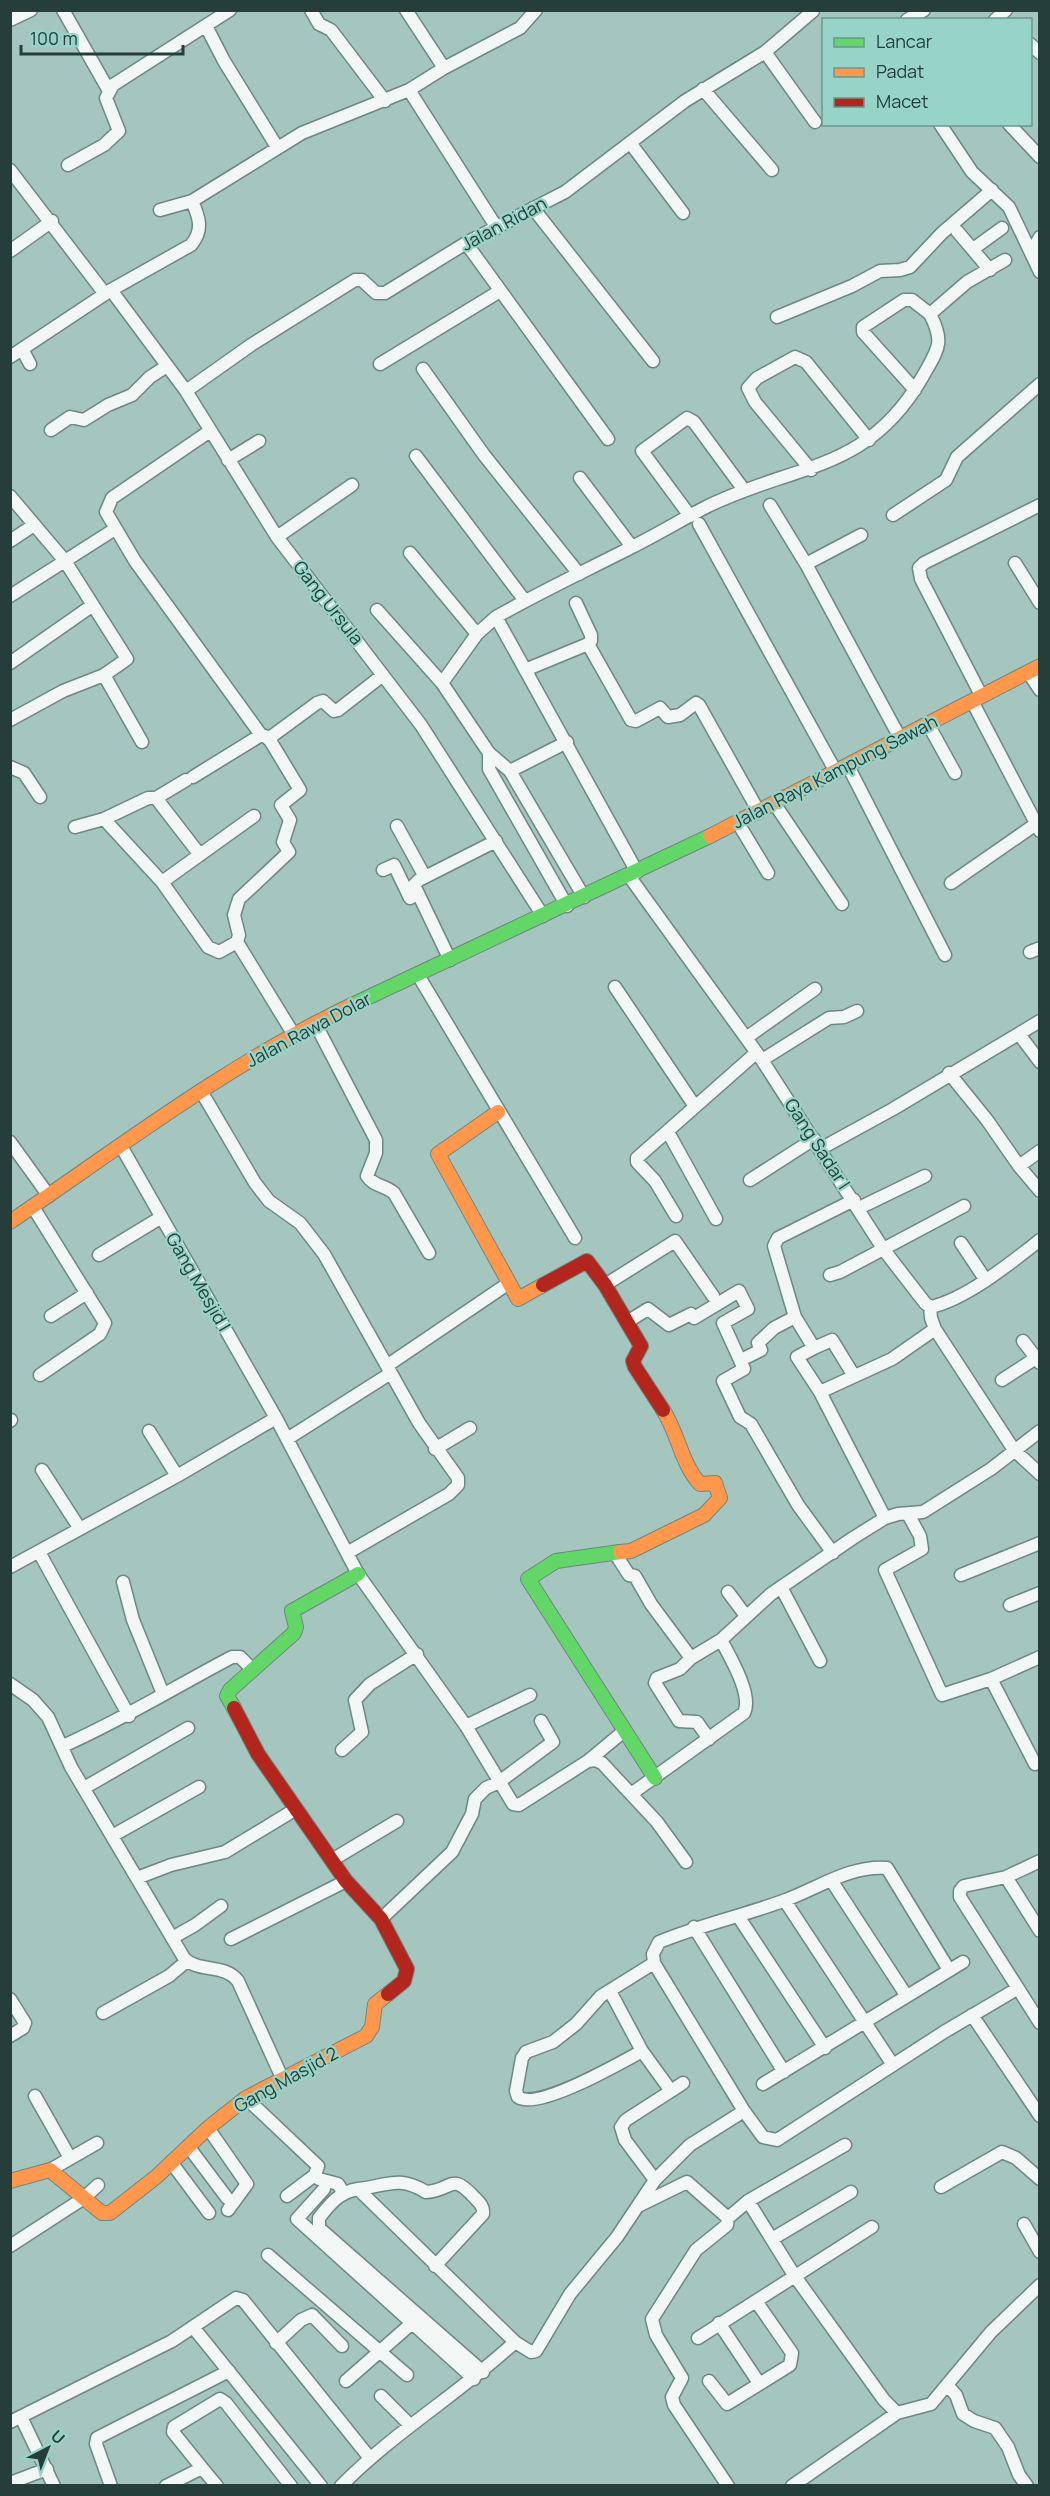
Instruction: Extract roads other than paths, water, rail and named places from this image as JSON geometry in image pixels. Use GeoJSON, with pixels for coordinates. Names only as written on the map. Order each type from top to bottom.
{"type":"FeatureCollection","features":[{"type":"Feature","properties":{"kind":"street"},"geometry":{"type":"LineString","coordinates":[[10,20],[31,10]]}},
{"type":"Feature","properties":{"kind":"street"},"geometry":{"type":"LineString","coordinates":[[63,10],[109,91]]}},
{"type":"Feature","properties":{"kind":"street"},"geometry":{"type":"LineString","coordinates":[[68,165],[104,144],[119,131],[107,103],[109,91],[122,79],[230,10]]}},
{"type":"Feature","properties":{"kind":"street"},"geometry":{"type":"LineString","coordinates":[[311,10],[319,24],[331,30],[384,101]]}},
{"type":"Feature","properties":{"kind":"street"},"geometry":{"type":"LineString","coordinates":[[406,10],[444,68]]}},
{"type":"Feature","properties":{"kind":"street"},"geometry":{"type":"LineString","coordinates":[[160,210],[192,201],[277,147],[315,127],[409,90],[444,68],[520,28],[536,10]]}},
{"type":"Feature","properties":{"kind":"street"},"geometry":{"type":"LineString","coordinates":[[910,18],[924,10]]}},
{"type":"Feature","properties":{"kind":"street","name":"Jalan Ridan"},"geometry":{"type":"LineString","coordinates":[[186,391],[251,345],[355,280],[362,280],[376,293],[385,293],[466,243],[565,192],[703,89],[765,52],[812,11]]}},
{"type":"Feature","properties":{"kind":"street"},"geometry":{"type":"LineString","coordinates":[[206,26],[224,61],[277,147]]}},
{"type":"Feature","properties":{"kind":"street"},"geometry":{"type":"LineString","coordinates":[[765,52],[814,122]]}},
{"type":"Feature","properties":{"kind":"street"},"geometry":{"type":"LineString","coordinates":[[703,89],[772,170]]}},
{"type":"Feature","properties":{"kind":"street"},"geometry":{"type":"LineString","coordinates":[[409,90],[497,228]]}},
{"type":"Feature","properties":{"kind":"street"},"geometry":{"type":"LineString","coordinates":[[941,126],[964,162],[1008,207],[1036,246],[1040,272]]}},
{"type":"Feature","properties":{"kind":"street"},"geometry":{"type":"LineString","coordinates":[[1012,126],[1040,157]]}},
{"type":"Feature","properties":{"kind":"street"},"geometry":{"type":"LineString","coordinates":[[631,144],[682,213]]}},
{"type":"Feature","properties":{"kind":"street","name":"Gang Ursula"},"geometry":{"type":"LineString","coordinates":[[10,170],[186,391],[277,537],[427,733],[543,916]]}},
{"type":"Feature","properties":{"kind":"street"},"geometry":{"type":"LineString","coordinates":[[777,317],[852,286],[880,271],[910,267],[942,233],[992,190]]}},
{"type":"Feature","properties":{"kind":"street"},"geometry":{"type":"LineString","coordinates":[[10,357],[108,292],[191,245],[196,239],[200,220],[192,201]]}},
{"type":"Feature","properties":{"kind":"street"},"geometry":{"type":"LineString","coordinates":[[533,208],[653,361]]}},
{"type":"Feature","properties":{"kind":"street"},"geometry":{"type":"LineString","coordinates":[[10,251],[52,221]]}},
{"type":"Feature","properties":{"kind":"street"},"geometry":{"type":"LineString","coordinates":[[973,249],[1002,228]]}},
{"type":"Feature","properties":{"kind":"street"},"geometry":{"type":"LineString","coordinates":[[957,231],[990,270]]}},
{"type":"Feature","properties":{"kind":"street"},"geometry":{"type":"LineString","coordinates":[[466,243],[608,439]]}},
{"type":"Feature","properties":{"kind":"street"},"geometry":{"type":"LineString","coordinates":[[930,314],[967,282],[1005,260]]}},
{"type":"Feature","properties":{"kind":"street"},"geometry":{"type":"LineString","coordinates":[[380,364],[500,291]]}},
{"type":"Feature","properties":{"kind":"street"},"geometry":{"type":"LineString","coordinates":[[442,683],[477,634],[496,617],[632,547],[694,520],[744,490],[811,470],[869,440],[915,390],[939,344],[939,332],[930,314],[912,300],[904,300],[863,327],[863,332],[915,390]]}},
{"type":"Feature","properties":{"kind":"street"},"geometry":{"type":"LineString","coordinates":[[22,349],[30,364]]}},
{"type":"Feature","properties":{"kind":"street"},"geometry":{"type":"LineString","coordinates":[[811,470],[754,402],[748,388],[757,378],[795,357],[806,362],[869,440]]}},
{"type":"Feature","properties":{"kind":"street"},"geometry":{"type":"LineString","coordinates":[[51,430],[70,417],[84,420],[117,400],[132,395],[150,377],[167,366]]}},
{"type":"Feature","properties":{"kind":"street"},"geometry":{"type":"LineString","coordinates":[[423,369],[484,455],[579,574]]}},
{"type":"Feature","properties":{"kind":"street"},"geometry":{"type":"LineString","coordinates":[[893,515],[946,480],[957,458],[1040,384]]}},
{"type":"Feature","properties":{"kind":"street"},"geometry":{"type":"LineString","coordinates":[[744,490],[694,422],[687,418],[642,451],[694,520],[842,769],[945,955]]}},
{"type":"Feature","properties":{"kind":"street"},"geometry":{"type":"LineString","coordinates":[[210,431],[112,498],[106,512],[115,529],[265,737],[300,790],[281,805],[290,820],[283,842],[289,852],[239,899],[236,906],[237,942],[294,1035]]}},
{"type":"Feature","properties":{"kind":"street"},"geometry":{"type":"LineString","coordinates":[[228,460],[259,441]]}},
{"type":"Feature","properties":{"kind":"street"},"geometry":{"type":"LineString","coordinates":[[416,456],[525,601]]}},
{"type":"Feature","properties":{"kind":"street"},"geometry":{"type":"LineString","coordinates":[[580,478],[632,547]]}},
{"type":"Feature","properties":{"kind":"street"},"geometry":{"type":"LineString","coordinates":[[277,537],[352,485]]}},
{"type":"Feature","properties":{"kind":"street"},"geometry":{"type":"LineString","coordinates":[[10,496],[65,561],[127,659],[104,675],[63,691],[10,720]]}},
{"type":"Feature","properties":{"kind":"street"},"geometry":{"type":"LineString","coordinates":[[770,505],[806,564],[900,738]]}},
{"type":"Feature","properties":{"kind":"street"},"geometry":{"type":"LineString","coordinates":[[951,883],[1038,828],[921,579],[919,568],[924,563],[1040,505]]}},
{"type":"Feature","properties":{"kind":"street"},"geometry":{"type":"LineString","coordinates":[[10,541],[34,525]]}},
{"type":"Feature","properties":{"kind":"street"},"geometry":{"type":"LineString","coordinates":[[10,596],[115,529]]}},
{"type":"Feature","properties":{"kind":"street"},"geometry":{"type":"LineString","coordinates":[[806,564],[861,535]]}},
{"type":"Feature","properties":{"kind":"street"},"geometry":{"type":"LineString","coordinates":[[410,552],[477,634]]}},
{"type":"Feature","properties":{"kind":"street"},"geometry":{"type":"LineString","coordinates":[[1015,563],[1040,603]]}},
{"type":"Feature","properties":{"kind":"street"},"geometry":{"type":"LineString","coordinates":[[525,670],[591,641],[591,635],[576,603]]}},
{"type":"Feature","properties":{"kind":"street"},"geometry":{"type":"LineString","coordinates":[[10,663],[93,605]]}},
{"type":"Feature","properties":{"kind":"street"},"geometry":{"type":"LineString","coordinates":[[376,610],[442,683],[489,753],[510,771],[584,897]]}},
{"type":"Feature","properties":{"kind":"street","name":"Gang Sadar I"},"geometry":{"type":"LineString","coordinates":[[496,617],[567,742],[633,874],[759,1057],[884,1250],[919,1296],[930,1306]]}},
{"type":"Feature","properties":{"kind":"street"},"geometry":{"type":"LineString","coordinates":[[588,644],[631,720],[636,721],[660,708],[668,717],[675,717],[696,703],[699,705],[759,812]]}},
{"type":"Feature","properties":{"kind":"street"},"geometry":{"type":"LineString","coordinates":[[1034,669],[1040,690]]}},
{"type":"Feature","properties":{"kind":"street","name":"Jalan Raya Kampung Sawah"},"geometry":{"type":"LineString","coordinates":[[633,874],[738,823],[1034,669]]}},
{"type":"Feature","properties":{"kind":"street"},"geometry":{"type":"LineString","coordinates":[[104,675],[142,742]]}},
{"type":"Feature","properties":{"kind":"street"},"geometry":{"type":"LineString","coordinates":[[75,827],[104,819],[140,801],[156,798],[265,737],[316,704],[323,701],[334,711],[338,710],[383,675]]}},
{"type":"Feature","properties":{"kind":"street"},"geometry":{"type":"LineString","coordinates":[[928,724],[955,773]]}},
{"type":"Feature","properties":{"kind":"street"},"geometry":{"type":"LineString","coordinates":[[510,771],[567,742]]}},
{"type":"Feature","properties":{"kind":"street"},"geometry":{"type":"LineString","coordinates":[[489,753],[489,769],[567,906]]}},
{"type":"Feature","properties":{"kind":"street"},"geometry":{"type":"LineString","coordinates":[[10,767],[24,773],[40,797]]}},
{"type":"Feature","properties":{"kind":"street"},"geometry":{"type":"LineString","coordinates":[[156,798],[200,855]]}},
{"type":"Feature","properties":{"kind":"street"},"geometry":{"type":"LineString","coordinates":[[774,803],[842,904]]}},
{"type":"Feature","properties":{"kind":"street"},"geometry":{"type":"LineString","coordinates":[[162,882],[254,816]]}},
{"type":"Feature","properties":{"kind":"street"},"geometry":{"type":"LineString","coordinates":[[104,819],[162,882],[208,947],[219,952],[237,942]]}},
{"type":"Feature","properties":{"kind":"street"},"geometry":{"type":"LineString","coordinates":[[738,823],[768,873]]}},
{"type":"Feature","properties":{"kind":"street"},"geometry":{"type":"LineString","coordinates":[[397,826],[425,878]]}},
{"type":"Feature","properties":{"kind":"street"},"geometry":{"type":"LineString","coordinates":[[450,960],[414,885],[496,841]]}},
{"type":"Feature","properties":{"kind":"street"},"geometry":{"type":"LineString","coordinates":[[383,870],[394,865],[410,898],[418,894]]}},
{"type":"Feature","properties":{"kind":"street","name":"Jalan Rawa Dolar"},"geometry":{"type":"LineString","coordinates":[[10,1222],[201,1091],[315,1023],[633,874]]}},
{"type":"Feature","properties":{"kind":"street"},"geometry":{"type":"LineString","coordinates":[[417,975],[575,1238]]}},
{"type":"Feature","properties":{"kind":"street"},"geometry":{"type":"LineString","coordinates":[[615,987],[694,1105]]}},
{"type":"Feature","properties":{"kind":"street"},"geometry":{"type":"LineString","coordinates":[[746,1038],[815,989]]}},
{"type":"Feature","properties":{"kind":"street"},"geometry":{"type":"LineString","coordinates":[[676,1216],[659,1187],[637,1162],[643,1152],[668,1132],[694,1105],[759,1057],[829,1018],[844,1017],[856,1011]]}},
{"type":"Feature","properties":{"kind":"street"},"geometry":{"type":"LineString","coordinates":[[750,1180],[817,1144],[893,1109],[949,1073],[1040,1021]]}},
{"type":"Feature","properties":{"kind":"street"},"geometry":{"type":"LineString","coordinates":[[315,1023],[376,1140],[376,1153],[367,1176],[374,1184],[385,1187],[393,1193],[429,1253]]}},
{"type":"Feature","properties":{"kind":"street"},"geometry":{"type":"LineString","coordinates":[[1019,1034],[1040,1062]]}},
{"type":"Feature","properties":{"kind":"street"},"geometry":{"type":"LineString","coordinates":[[949,1073],[1040,1191]]}},
{"type":"Feature","properties":{"kind":"street"},"geometry":{"type":"LineString","coordinates":[[201,1091],[255,1183],[269,1201],[287,1212],[313,1237],[435,1449],[458,1478],[455,1489],[346,1553]]}},
{"type":"Feature","properties":{"kind":"street"},"geometry":{"type":"LineString","coordinates":[[498,1112],[438,1154],[518,1299],[587,1262],[605,1285],[641,1346],[633,1361],[635,1367],[671,1422],[690,1473],[700,1484],[715,1482],[721,1497],[715,1508],[682,1527],[676,1527],[631,1551],[556,1561],[528,1580],[655,1778]]}},
{"type":"Feature","properties":{"kind":"street"},"geometry":{"type":"LineString","coordinates":[[668,1132],[716,1219]]}},
{"type":"Feature","properties":{"kind":"street"},"geometry":{"type":"LineString","coordinates":[[10,1142],[49,1196]]}},
{"type":"Feature","properties":{"kind":"street","name":"Gang Mesjid I"},"geometry":{"type":"LineString","coordinates":[[121,1146],[276,1418],[358,1574],[466,1726],[513,1804],[519,1805],[588,1761]]}},
{"type":"Feature","properties":{"kind":"street"},"geometry":{"type":"LineString","coordinates":[[1019,1166],[1040,1151]]}},
{"type":"Feature","properties":{"kind":"street"},"geometry":{"type":"LineString","coordinates":[[814,1348],[795,1317],[774,1250],[775,1242],[856,1204],[925,1176]]}},
{"type":"Feature","properties":{"kind":"street"},"geometry":{"type":"LineString","coordinates":[[830,1275],[884,1250],[964,1206]]}},
{"type":"Feature","properties":{"kind":"street"},"geometry":{"type":"LineString","coordinates":[[33,1207],[103,1318],[103,1329],[100,1334],[40,1375]]}},
{"type":"Feature","properties":{"kind":"street"},"geometry":{"type":"LineString","coordinates":[[99,1255],[160,1218]]}},
{"type":"Feature","properties":{"kind":"street"},"geometry":{"type":"LineString","coordinates":[[1040,1240],[985,1279],[953,1298],[930,1306],[935,1329],[1014,1450],[1040,1474]]}},
{"type":"Feature","properties":{"kind":"street"},"geometry":{"type":"LineString","coordinates":[[605,1285],[675,1241],[713,1296]]}},
{"type":"Feature","properties":{"kind":"street"},"geometry":{"type":"LineString","coordinates":[[961,1243],[985,1279]]}},
{"type":"Feature","properties":{"kind":"street"},"geometry":{"type":"LineString","coordinates":[[287,1439],[509,1283]]}},
{"type":"Feature","properties":{"kind":"street"},"geometry":{"type":"LineString","coordinates":[[627,1322],[648,1309],[669,1325],[691,1314],[694,1318],[739,1291],[748,1309],[723,1323],[744,1369],[723,1381],[740,1417],[751,1424],[793,1498],[832,1553]]}},
{"type":"Feature","properties":{"kind":"street"},"geometry":{"type":"LineString","coordinates":[[51,1316],[87,1293]]}},
{"type":"Feature","properties":{"kind":"street"},"geometry":{"type":"LineString","coordinates":[[741,1360],[760,1350],[758,1343],[774,1328],[795,1317]]}},
{"type":"Feature","properties":{"kind":"street"},"geometry":{"type":"LineString","coordinates":[[820,1392],[892,1359],[935,1329]]}},
{"type":"Feature","properties":{"kind":"street"},"geometry":{"type":"LineString","coordinates":[[854,1376],[832,1340],[797,1357],[820,1392],[885,1518]]}},
{"type":"Feature","properties":{"kind":"street"},"geometry":{"type":"LineString","coordinates":[[1002,1380],[1038,1360],[1023,1341]]}},
{"type":"Feature","properties":{"kind":"street"},"geometry":{"type":"LineString","coordinates":[[10,1567],[177,1476],[276,1418]]}},
{"type":"Feature","properties":{"kind":"street"},"geometry":{"type":"LineString","coordinates":[[435,1449],[470,1428]]}},
{"type":"Feature","properties":{"kind":"street"},"geometry":{"type":"LineString","coordinates":[[149,1431],[177,1476]]}},
{"type":"Feature","properties":{"kind":"street"},"geometry":{"type":"LineString","coordinates":[[709,1739],[697,1722],[679,1721],[655,1683],[657,1678],[680,1669],[691,1658],[721,1640],[781,1587],[885,1518],[928,1509],[991,1470],[1040,1431]]}},
{"type":"Feature","properties":{"kind":"street"},"geometry":{"type":"LineString","coordinates":[[42,1470],[80,1529]]}},
{"type":"Feature","properties":{"kind":"street"},"geometry":{"type":"LineString","coordinates":[[908,1515],[920,1536],[922,1549],[890,1565],[885,1573],[939,1691],[946,1696],[1040,1658]]}},
{"type":"Feature","properties":{"kind":"street"},"geometry":{"type":"LineString","coordinates":[[961,1575],[1040,1543]]}},
{"type":"Feature","properties":{"kind":"street"},"geometry":{"type":"LineString","coordinates":[[39,1552],[129,1716]]}},
{"type":"Feature","properties":{"kind":"street"},"geometry":{"type":"LineString","coordinates":[[617,1552],[628,1575],[635,1576],[639,1581],[651,1604],[691,1658]]}},
{"type":"Feature","properties":{"kind":"street"},"geometry":{"type":"LineString","coordinates":[[63,1746],[129,1716],[163,1694],[232,1657],[240,1657],[253,1670],[294,1633],[296,1628],[291,1611],[358,1574]]}},
{"type":"Feature","properties":{"kind":"street"},"geometry":{"type":"LineString","coordinates":[[123,1582],[133,1620],[163,1694]]}},
{"type":"Feature","properties":{"kind":"street"},"geometry":{"type":"LineString","coordinates":[[781,1587],[820,1661]]}},
{"type":"Feature","properties":{"kind":"street"},"geometry":{"type":"LineString","coordinates":[[728,1592],[746,1616]]}},
{"type":"Feature","properties":{"kind":"street"},"geometry":{"type":"LineString","coordinates":[[1010,1605],[1040,1593]]}},
{"type":"Feature","properties":{"kind":"street"},"geometry":{"type":"LineString","coordinates":[[631,1794],[744,1713],[747,1706],[745,1694],[721,1640]]}},
{"type":"Feature","properties":{"kind":"street"},"geometry":{"type":"LineString","coordinates":[[342,1750],[362,1732],[355,1700],[370,1683],[417,1654]]}},
{"type":"Feature","properties":{"kind":"street","name":"Gang Masjid 2"},"geometry":{"type":"LineString","coordinates":[[50,2170],[102,2213],[110,2213],[246,2098],[366,2036],[372,2027],[375,2004],[404,1981],[407,1969],[381,1919],[346,1881],[258,1754],[227,1696],[230,1690],[253,1670]]}},
{"type":"Feature","properties":{"kind":"street"},"geometry":{"type":"LineString","coordinates":[[991,1678],[1035,1764]]}},
{"type":"Feature","properties":{"kind":"street"},"geometry":{"type":"LineString","coordinates":[[10,1684],[33,1700],[48,1717],[71,1767],[187,1961],[228,1971],[234,1976],[283,2080]]}},
{"type":"Feature","properties":{"kind":"street"},"geometry":{"type":"LineString","coordinates":[[466,1726],[530,1695]]}},
{"type":"Feature","properties":{"kind":"street"},"geometry":{"type":"LineString","coordinates":[[381,1919],[452,1852],[468,1823],[475,1799],[486,1788],[500,1782],[553,1742],[541,1721]]}},
{"type":"Feature","properties":{"kind":"street"},"geometry":{"type":"LineString","coordinates":[[84,1788],[188,1728]]}},
{"type":"Feature","properties":{"kind":"street"},"geometry":{"type":"LineString","coordinates":[[588,1761],[624,1731]]}},
{"type":"Feature","properties":{"kind":"street"},"geometry":{"type":"LineString","coordinates":[[588,1761],[595,1760],[602,1763],[667,1836],[686,1862]]}},
{"type":"Feature","properties":{"kind":"street"},"geometry":{"type":"LineString","coordinates":[[112,1836],[200,1787]]}},
{"type":"Feature","properties":{"kind":"street"},"geometry":{"type":"LineString","coordinates":[[137,1878],[171,1865],[225,1852],[296,1809]]}},
{"type":"Feature","properties":{"kind":"street"},"geometry":{"type":"LineString","coordinates":[[332,1860],[397,1821]]}},
{"type":"Feature","properties":{"kind":"street"},"geometry":{"type":"LineString","coordinates":[[1040,1861],[1006,1877],[964,1886],[960,1891],[960,1897],[1040,2023]]}},
{"type":"Feature","properties":{"kind":"street"},"geometry":{"type":"LineString","coordinates":[[948,1970],[891,1869],[866,1868],[831,1880],[785,1901],[694,1927],[659,1942],[653,1954],[654,1963],[744,2111],[763,2137],[777,2140],[972,2014],[1017,1989]]}},
{"type":"Feature","properties":{"kind":"street"},"geometry":{"type":"LineString","coordinates":[[1006,1877],[1040,1931]]}},
{"type":"Feature","properties":{"kind":"street"},"geometry":{"type":"LineString","coordinates":[[831,1880],[906,1995]]}},
{"type":"Feature","properties":{"kind":"street"},"geometry":{"type":"LineString","coordinates":[[231,1939],[346,1881]]}},
{"type":"Feature","properties":{"kind":"street"},"geometry":{"type":"LineString","coordinates":[[785,1901],[893,2065]]}},
{"type":"Feature","properties":{"kind":"street"},"geometry":{"type":"LineString","coordinates":[[172,1938],[221,1906]]}},
{"type":"Feature","properties":{"kind":"street"},"geometry":{"type":"LineString","coordinates":[[738,1916],[825,2048]]}},
{"type":"Feature","properties":{"kind":"street"},"geometry":{"type":"LineString","coordinates":[[694,1927],[784,2072]]}},
{"type":"Feature","properties":{"kind":"street"},"geometry":{"type":"LineString","coordinates":[[104,2013],[169,1976],[187,1961]]}},
{"type":"Feature","properties":{"kind":"street"},"geometry":{"type":"LineString","coordinates":[[763,2084],[865,2024],[906,1995],[963,1962]]}},
{"type":"Feature","properties":{"kind":"street"},"geometry":{"type":"LineString","coordinates":[[642,2051],[572,2087],[526,2100],[518,2097],[516,2091],[523,2055],[530,2049],[553,2042],[610,1991],[654,1963]]}},
{"type":"Feature","properties":{"kind":"street"},"geometry":{"type":"LineString","coordinates":[[610,1991],[642,2051],[671,2091]]}},
{"type":"Feature","properties":{"kind":"street"},"geometry":{"type":"LineString","coordinates":[[10,1999],[25,2023],[23,2028],[10,2036]]}},
{"type":"Feature","properties":{"kind":"street"},"geometry":{"type":"LineString","coordinates":[[972,2014],[1040,2116]]}},
{"type":"Feature","properties":{"kind":"street"},"geometry":{"type":"LineString","coordinates":[[655,2180],[625,2140],[621,2127],[626,2120],[683,2084]]}},
{"type":"Feature","properties":{"kind":"street"},"geometry":{"type":"LineString","coordinates":[[35,2096],[69,2158]]}},
{"type":"Feature","properties":{"kind":"street"},"geometry":{"type":"LineString","coordinates":[[246,2098],[318,2166],[315,2175],[287,2196]]}},
{"type":"Feature","properties":{"kind":"street"},"geometry":{"type":"LineString","coordinates":[[358,2189],[435,2266],[523,2347],[539,2350],[570,2294],[617,2237],[655,2180],[690,2145],[744,2111]]}},
{"type":"Feature","properties":{"kind":"street"},"geometry":{"type":"LineString","coordinates":[[188,2146],[227,2204],[247,2184],[208,2128]]}},
{"type":"Feature","properties":{"kind":"street"},"geometry":{"type":"LineString","coordinates":[[10,2181],[50,2170],[97,2144]]}},
{"type":"Feature","properties":{"kind":"street"},"geometry":{"type":"LineString","coordinates":[[728,2486],[674,2405],[672,2397],[682,2378],[652,2324],[652,2319],[696,2250],[727,2225],[728,2218],[748,2201],[845,2145]]}},
{"type":"Feature","properties":{"kind":"street"},"geometry":{"type":"LineString","coordinates":[[941,2187],[1002,2151],[1019,2160],[1040,2179]]}},
{"type":"Feature","properties":{"kind":"street"},"geometry":{"type":"LineString","coordinates":[[171,2162],[209,2213]]}},
{"type":"Feature","properties":{"kind":"street"},"geometry":{"type":"LineString","coordinates":[[315,2175],[319,2179],[338,2184],[343,2192]]}},
{"type":"Feature","properties":{"kind":"street"},"geometry":{"type":"LineString","coordinates":[[435,2266],[483,2214],[481,2205],[459,2182],[451,2182],[426,2192],[408,2182],[398,2181],[343,2192],[318,2218],[319,2228],[478,2376]]}},
{"type":"Feature","properties":{"kind":"street"},"geometry":{"type":"LineString","coordinates":[[635,2208],[687,2182],[728,2218]]}},
{"type":"Feature","properties":{"kind":"street"},"geometry":{"type":"LineString","coordinates":[[10,2246],[84,2198],[98,2185]]}},
{"type":"Feature","properties":{"kind":"street"},"geometry":{"type":"LineString","coordinates":[[324,2188],[297,2219],[411,2324],[478,2376]]}},
{"type":"Feature","properties":{"kind":"street"},"geometry":{"type":"LineString","coordinates":[[772,2239],[851,2192]]}},
{"type":"Feature","properties":{"kind":"street"},"geometry":{"type":"LineString","coordinates":[[748,2201],[794,2275],[884,2400],[897,2413]]}},
{"type":"Feature","properties":{"kind":"street"},"geometry":{"type":"LineString","coordinates":[[1024,2224],[1040,2252]]}},
{"type":"Feature","properties":{"kind":"street"},"geometry":{"type":"LineString","coordinates":[[698,2338],[794,2275],[872,2228]]}},
{"type":"Feature","properties":{"kind":"street"},"geometry":{"type":"LineString","coordinates":[[268,2255],[379,2354],[407,2375]]}},
{"type":"Feature","properties":{"kind":"street"},"geometry":{"type":"LineString","coordinates":[[792,2486],[897,2413],[931,2404],[991,2332],[1040,2285]]}},
{"type":"Feature","properties":{"kind":"street"},"geometry":{"type":"LineString","coordinates":[[54,2486],[16,2419],[172,2341],[236,2298],[243,2300],[369,2457]]}},
{"type":"Feature","properties":{"kind":"street"},"geometry":{"type":"LineString","coordinates":[[709,2381],[727,2404],[790,2365],[793,2358],[792,2353],[756,2301]]}},
{"type":"Feature","properties":{"kind":"street"},"geometry":{"type":"LineString","coordinates":[[276,2343],[300,2320],[312,2315],[342,2346]]}},
{"type":"Feature","properties":{"kind":"street"},"geometry":{"type":"LineString","coordinates":[[719,2323],[759,2383]]}},
{"type":"Feature","properties":{"kind":"street"},"geometry":{"type":"LineString","coordinates":[[346,2381],[411,2324]]}},
{"type":"Feature","properties":{"kind":"street"},"geometry":{"type":"LineString","coordinates":[[193,2327],[321,2486]]}},
{"type":"Feature","properties":{"kind":"street"},"geometry":{"type":"LineString","coordinates":[[341,2486],[369,2457],[410,2425],[523,2347]]}},
{"type":"Feature","properties":{"kind":"street"},"geometry":{"type":"LineString","coordinates":[[111,2486],[96,2444],[97,2438],[229,2371]]}},
{"type":"Feature","properties":{"kind":"street"},"geometry":{"type":"LineString","coordinates":[[947,2385],[956,2395],[963,2414],[999,2432],[1008,2447],[1011,2460],[1027,2486]]}},
{"type":"Feature","properties":{"kind":"street"},"geometry":{"type":"LineString","coordinates":[[381,2396],[410,2425]]}},
{"type":"Feature","properties":{"kind":"street"},"geometry":{"type":"LineString","coordinates":[[217,2486],[173,2432],[174,2427],[220,2399],[226,2403],[291,2486]]}},
{"type":"Feature","properties":{"kind":"street"},"geometry":{"type":"LineString","coordinates":[[166,2486],[202,2468]]}},
{"type":"Feature","properties":{"kind":"street"},"geometry":{"type":"LineString","coordinates":[[10,2482],[46,2469]]}}]}
